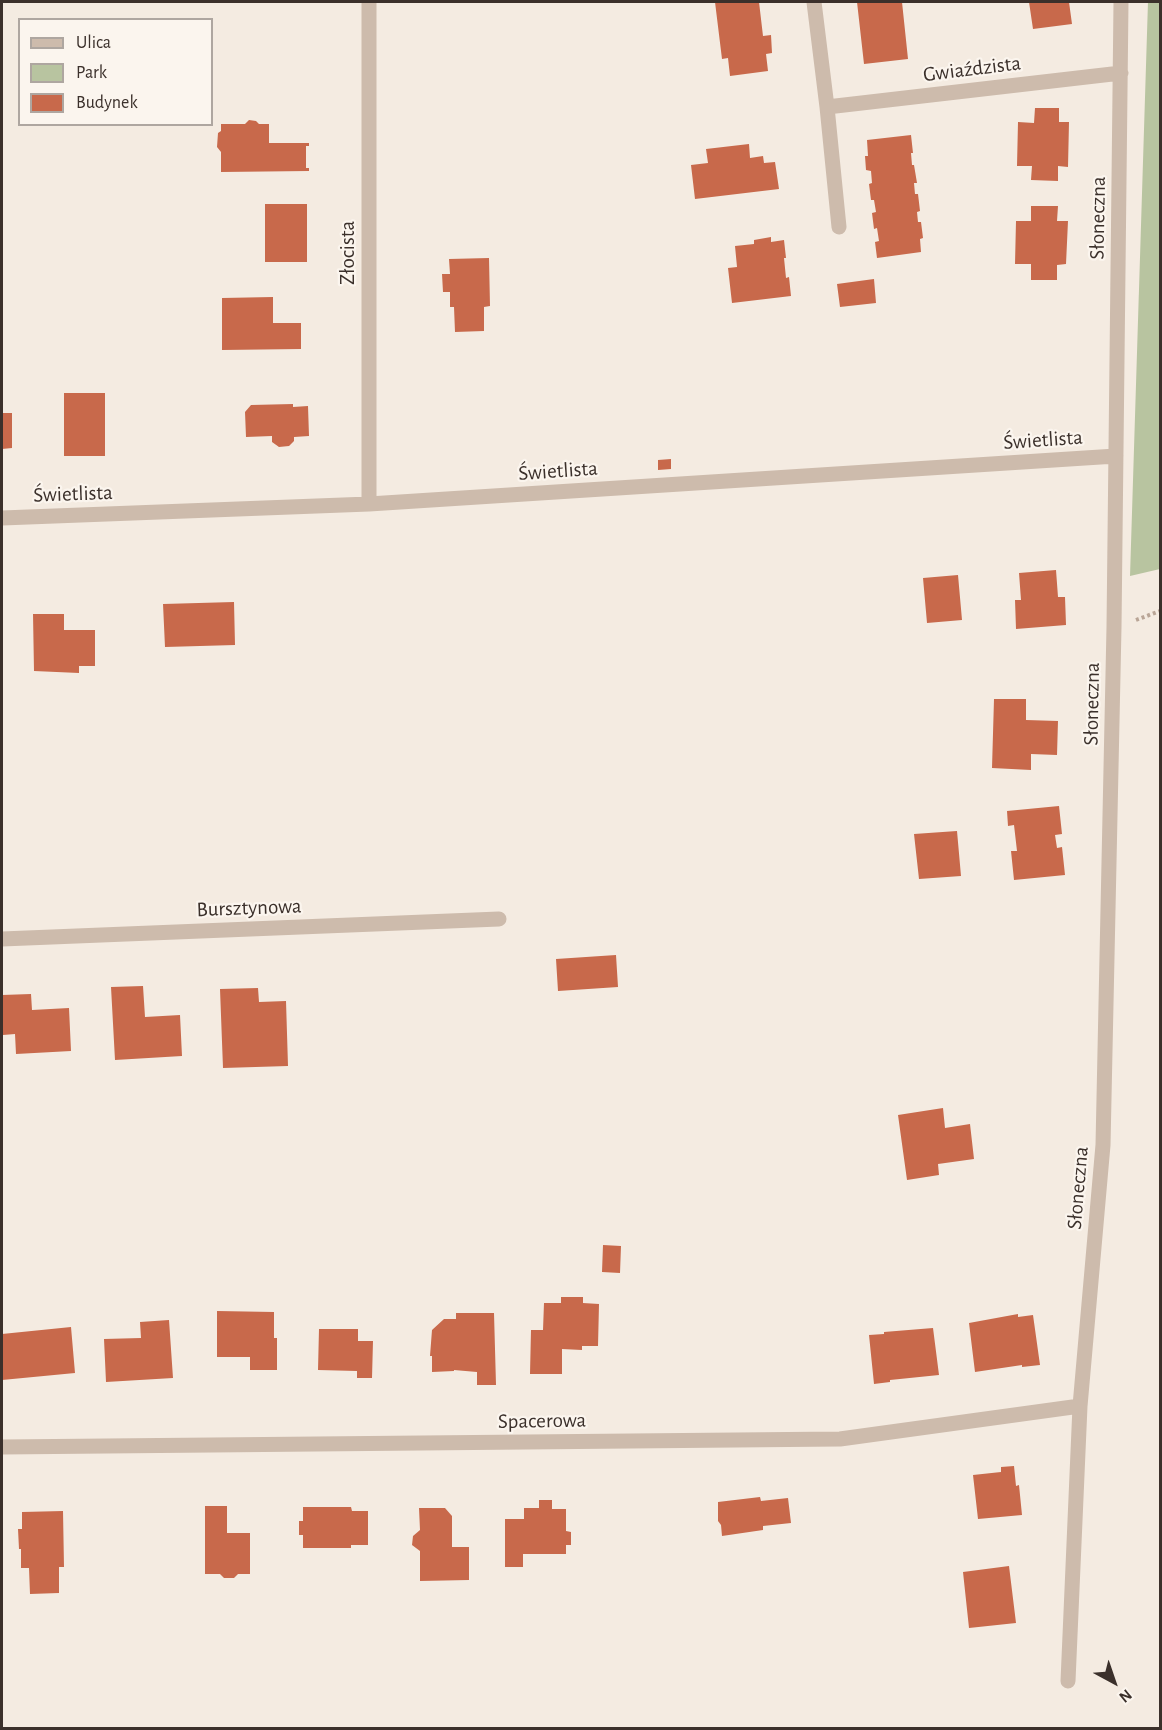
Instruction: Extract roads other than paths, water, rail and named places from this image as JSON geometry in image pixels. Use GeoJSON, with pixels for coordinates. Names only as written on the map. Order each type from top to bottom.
{"type":"FeatureCollection","features":[{"type":"Feature","properties":{"kind":"street","name":"Złocista"},"geometry":{"type":"LineString","coordinates":[[369,2],[369,504]]}},
{"type":"Feature","properties":{"kind":"street"},"geometry":{"type":"LineString","coordinates":[[814,2],[838,227]]}},
{"type":"Feature","properties":{"kind":"street","name":"Słoneczna"},"geometry":{"type":"LineString","coordinates":[[1068,1682],[1080,1406],[1103,1145],[1116,456],[1121,2]]}},
{"type":"Feature","properties":{"kind":"street","name":"Gwiaździsta"},"geometry":{"type":"LineString","coordinates":[[827,107],[1121,74]]}},
{"type":"Feature","properties":{"kind":"street","name":"Świetlista"},"geometry":{"type":"LineString","coordinates":[[2,518],[369,504],[1116,456]]}},
{"type":"Feature","properties":{"kind":"street","name":"Bursztynowa"},"geometry":{"type":"LineString","coordinates":[[2,939],[499,919]]}},
{"type":"Feature","properties":{"kind":"street","name":"Spacerowa"},"geometry":{"type":"LineString","coordinates":[[2,1447],[840,1439],[1080,1406]]}}]}
